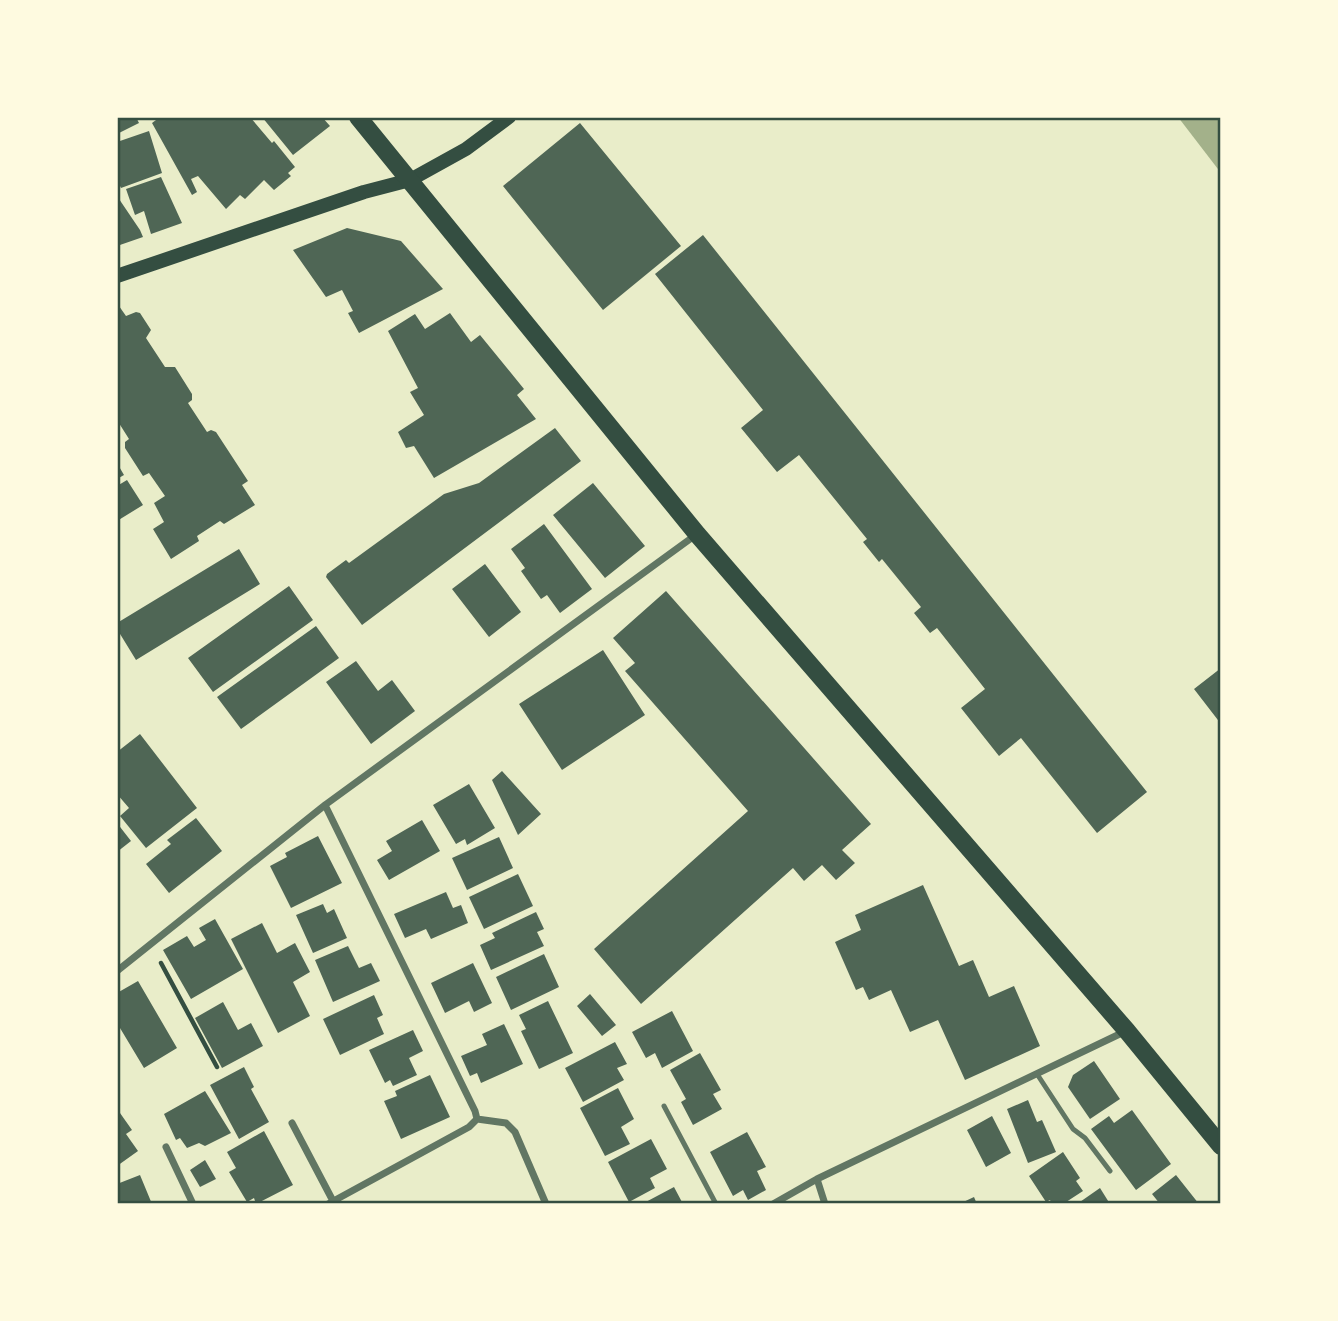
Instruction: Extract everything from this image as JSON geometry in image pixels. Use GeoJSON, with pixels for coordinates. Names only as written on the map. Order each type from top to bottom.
{"type":"FeatureCollection","features":[{"type":"Feature","properties":{"kind":"main road"},"geometry":{"type":"LineString","coordinates":[[358,117],[697,534],[1127,1031],[1221,1146]]}},
{"type":"Feature","properties":{"kind":"main road"},"geometry":{"type":"LineString","coordinates":[[117,276],[364,192],[410,180],[466,149],[509,117]]}},
{"type":"Feature","properties":{"kind":"street"},"geometry":{"type":"LineString","coordinates":[[117,971],[325,805],[697,534]]}},
{"type":"Feature","properties":{"kind":"street"},"geometry":{"type":"LineString","coordinates":[[325,805],[477,1119]]}},
{"type":"Feature","properties":{"kind":"street"},"geometry":{"type":"LineString","coordinates":[[773,1204],[817,1179],[1127,1031]]}},
{"type":"Feature","properties":{"kind":"street"},"geometry":{"type":"LineString","coordinates":[[292,1123],[331,1202],[468,1127],[477,1119],[506,1123],[515,1132],[546,1204]]}},
{"type":"Feature","properties":{"kind":"street"},"geometry":{"type":"LineString","coordinates":[[166,1147],[193,1204]]}},
{"type":"Feature","properties":{"kind":"street"},"geometry":{"type":"LineString","coordinates":[[817,1179],[825,1204]]}},
{"type":"Feature","properties":{"kind":"lane"},"geometry":{"type":"LineString","coordinates":[[1037,1074],[1073,1129],[1085,1138],[1110,1171]]}},
{"type":"Feature","properties":{"kind":"lane"},"geometry":{"type":"LineString","coordinates":[[664,1106],[716,1204]]}},
{"type":"Feature","properties":{"kind":"path"},"geometry":{"type":"LineString","coordinates":[[150,944],[218,1067]]}},
{"type":"Feature","properties":{"kind":"shaded area"},"geometry":{"type":"Polygon","coordinates":[[[1178,117],[1221,117],[1221,173],[1178,117]]]}},
{"type":"Feature","properties":{"kind":"building"},"geometry":{"type":"Polygon","coordinates":[[[117,117],[136,117],[139,123],[117,134],[117,117]]]}},
{"type":"Feature","properties":{"kind":"building"},"geometry":{"type":"Polygon","coordinates":[[[160,117],[250,117],[295,167],[288,173],[291,176],[274,190],[264,180],[245,199],[240,195],[226,209],[198,176],[191,179],[197,192],[192,195],[152,123],[160,117]]]}},
{"type":"Feature","properties":{"kind":"building"},"geometry":{"type":"Polygon","coordinates":[[[262,117],[322,117],[330,126],[293,155],[262,117]]]}},
{"type":"Feature","properties":{"kind":"building"},"geometry":{"type":"Polygon","coordinates":[[[580,123],[681,246],[603,310],[503,186],[580,123]]]}},
{"type":"Feature","properties":{"kind":"building"},"geometry":{"type":"Polygon","coordinates":[[[149,131],[162,173],[121,188],[117,180],[117,142],[149,131]]]}},
{"type":"Feature","properties":{"kind":"building"},"geometry":{"type":"Polygon","coordinates":[[[161,177],[182,223],[151,234],[144,211],[135,215],[126,189],[161,177]]]}},
{"type":"Feature","properties":{"kind":"building"},"geometry":{"type":"Polygon","coordinates":[[[117,196],[143,237],[117,246],[117,196]]]}},
{"type":"Feature","properties":{"kind":"building"},"geometry":{"type":"Polygon","coordinates":[[[347,228],[401,241],[443,289],[359,333],[348,313],[353,311],[342,290],[326,297],[293,250],[347,228]]]}},
{"type":"Feature","properties":{"kind":"building"},"geometry":{"type":"Polygon","coordinates":[[[703,235],[1147,792],[1097,833],[1021,738],[999,756],[961,708],[985,689],[937,628],[930,633],[914,613],[921,607],[882,559],[879,562],[863,542],[867,539],[799,455],[777,472],[741,428],[763,410],[655,274],[703,235]]]}},
{"type":"Feature","properties":{"kind":"building"},"geometry":{"type":"Polygon","coordinates":[[[119,306],[126,316],[140,313],[151,330],[146,338],[165,367],[175,367],[192,394],[192,400],[188,403],[207,432],[216,432],[248,481],[242,485],[255,505],[224,524],[220,521],[197,536],[199,541],[171,559],[153,529],[164,522],[154,503],[165,496],[149,473],[143,476],[125,448],[125,442],[129,439],[117,420],[119,306]]]}},
{"type":"Feature","properties":{"kind":"building"},"geometry":{"type":"Polygon","coordinates":[[[450,313],[471,342],[480,335],[524,389],[517,395],[536,419],[434,478],[414,446],[406,448],[398,432],[424,415],[410,392],[418,388],[388,331],[415,314],[425,329],[450,313]]]}},
{"type":"Feature","properties":{"kind":"building"},"geometry":{"type":"Polygon","coordinates":[[[555,428],[581,461],[362,625],[326,577],[327,574],[346,560],[349,563],[444,494],[479,483],[555,428]]]}},
{"type":"Feature","properties":{"kind":"building"},"geometry":{"type":"Polygon","coordinates":[[[117,463],[124,475],[117,479],[117,463]]]}},
{"type":"Feature","properties":{"kind":"building"},"geometry":{"type":"Polygon","coordinates":[[[127,480],[143,505],[117,521],[117,486],[127,480]]]}},
{"type":"Feature","properties":{"kind":"building"},"geometry":{"type":"Polygon","coordinates":[[[593,483],[645,546],[605,578],[553,515],[593,483]]]}},
{"type":"Feature","properties":{"kind":"building"},"geometry":{"type":"Polygon","coordinates":[[[544,524],[592,589],[560,613],[547,595],[541,599],[521,571],[525,568],[511,549],[544,524]]]}},
{"type":"Feature","properties":{"kind":"building"},"geometry":{"type":"Polygon","coordinates":[[[239,549],[260,584],[136,660],[117,629],[117,623],[239,549]]]}},
{"type":"Feature","properties":{"kind":"building"},"geometry":{"type":"Polygon","coordinates":[[[485,564],[521,612],[489,637],[452,589],[485,564]]]}},
{"type":"Feature","properties":{"kind":"building"},"geometry":{"type":"Polygon","coordinates":[[[289,586],[313,620],[213,692],[188,658],[289,586]]]}},
{"type":"Feature","properties":{"kind":"building"},"geometry":{"type":"Polygon","coordinates":[[[666,591],[871,824],[842,850],[855,863],[836,880],[822,865],[804,881],[793,868],[641,1004],[594,949],[748,811],[625,671],[635,663],[613,638],[666,591]]]}},
{"type":"Feature","properties":{"kind":"building"},"geometry":{"type":"Polygon","coordinates":[[[316,626],[339,658],[241,729],[217,697],[316,626]]]}},
{"type":"Feature","properties":{"kind":"building"},"geometry":{"type":"Polygon","coordinates":[[[603,650],[645,715],[562,770],[519,704],[603,650]]]}},
{"type":"Feature","properties":{"kind":"building"},"geometry":{"type":"Polygon","coordinates":[[[356,661],[378,691],[392,680],[415,711],[371,744],[326,682],[356,661]]]}},
{"type":"Feature","properties":{"kind":"building"},"geometry":{"type":"Polygon","coordinates":[[[1221,668],[1221,724],[1194,689],[1221,668]]]}},
{"type":"Feature","properties":{"kind":"building"},"geometry":{"type":"Polygon","coordinates":[[[140,734],[197,808],[146,848],[120,816],[129,808],[117,794],[117,752],[140,734]]]}},
{"type":"Feature","properties":{"kind":"building"},"geometry":{"type":"Polygon","coordinates":[[[502,771],[541,814],[518,835],[492,780],[502,771]]]}},
{"type":"Feature","properties":{"kind":"building"},"geometry":{"type":"Polygon","coordinates":[[[469,784],[495,828],[467,845],[465,839],[456,844],[433,805],[469,784]]]}},
{"type":"Feature","properties":{"kind":"building"},"geometry":{"type":"Polygon","coordinates":[[[196,818],[222,851],[169,893],[146,864],[171,844],[167,840],[196,818]]]}},
{"type":"Feature","properties":{"kind":"building"},"geometry":{"type":"Polygon","coordinates":[[[422,820],[440,851],[389,880],[377,860],[392,851],[386,841],[422,820]]]}},
{"type":"Feature","properties":{"kind":"building"},"geometry":{"type":"Polygon","coordinates":[[[117,823],[131,841],[117,852],[117,823]]]}},
{"type":"Feature","properties":{"kind":"building"},"geometry":{"type":"Polygon","coordinates":[[[318,836],[342,883],[291,908],[270,866],[287,857],[285,853],[318,836]]]}},
{"type":"Feature","properties":{"kind":"building"},"geometry":{"type":"Polygon","coordinates":[[[499,837],[513,868],[467,890],[452,858],[499,837]]]}},
{"type":"Feature","properties":{"kind":"building"},"geometry":{"type":"Polygon","coordinates":[[[518,874],[533,906],[484,929],[469,897],[518,874]]]}},
{"type":"Feature","properties":{"kind":"building"},"geometry":{"type":"Polygon","coordinates":[[[923,885],[959,966],[973,960],[989,997],[1014,986],[1040,1046],[965,1080],[938,1020],[910,1032],[891,990],[869,1000],[863,987],[856,990],[835,942],[861,930],[855,915],[923,885]]]}},
{"type":"Feature","properties":{"kind":"building"},"geometry":{"type":"Polygon","coordinates":[[[446,892],[453,908],[461,905],[468,923],[431,939],[426,929],[405,938],[394,914],[446,892]]]}},
{"type":"Feature","properties":{"kind":"building"},"geometry":{"type":"Polygon","coordinates":[[[323,904],[327,913],[334,909],[347,938],[313,953],[296,915],[323,904]]]}},
{"type":"Feature","properties":{"kind":"building"},"geometry":{"type":"Polygon","coordinates":[[[536,912],[544,929],[537,932],[544,946],[491,970],[480,945],[495,938],[492,933],[536,912]]]}},
{"type":"Feature","properties":{"kind":"building"},"geometry":{"type":"Polygon","coordinates":[[[215,919],[243,969],[191,999],[163,950],[187,936],[194,947],[206,940],[199,928],[215,919]]]}},
{"type":"Feature","properties":{"kind":"building"},"geometry":{"type":"Polygon","coordinates":[[[262,923],[277,953],[295,943],[310,972],[293,982],[310,1016],[278,1033],[231,939],[262,923]]]}},
{"type":"Feature","properties":{"kind":"building"},"geometry":{"type":"Polygon","coordinates":[[[348,946],[359,968],[371,963],[380,981],[333,1002],[315,960],[348,946]]]}},
{"type":"Feature","properties":{"kind":"building"},"geometry":{"type":"Polygon","coordinates":[[[544,954],[559,987],[511,1010],[496,977],[544,954]]]}},
{"type":"Feature","properties":{"kind":"building"},"geometry":{"type":"Polygon","coordinates":[[[473,963],[492,1003],[474,1012],[469,1001],[445,1013],[431,983],[473,963]]]}},
{"type":"Feature","properties":{"kind":"building"},"geometry":{"type":"Polygon","coordinates":[[[138,981],[177,1048],[144,1068],[117,1023],[117,993],[138,981]]]}},
{"type":"Feature","properties":{"kind":"building"},"geometry":{"type":"Polygon","coordinates":[[[590,994],[616,1025],[602,1036],[577,1006],[590,994]]]}},
{"type":"Feature","properties":{"kind":"building"},"geometry":{"type":"Polygon","coordinates":[[[374,995],[383,1015],[377,1018],[384,1034],[340,1055],[323,1019],[374,995]]]}},
{"type":"Feature","properties":{"kind":"building"},"geometry":{"type":"Polygon","coordinates":[[[548,1001],[573,1053],[539,1069],[521,1031],[526,1029],[519,1015],[548,1001]]]}},
{"type":"Feature","properties":{"kind":"building"},"geometry":{"type":"Polygon","coordinates":[[[223,1002],[238,1030],[251,1023],[263,1046],[222,1068],[195,1018],[223,1002]]]}},
{"type":"Feature","properties":{"kind":"building"},"geometry":{"type":"Polygon","coordinates":[[[672,1011],[693,1051],[662,1068],[655,1053],[646,1058],[632,1032],[672,1011]]]}},
{"type":"Feature","properties":{"kind":"building"},"geometry":{"type":"Polygon","coordinates":[[[504,1024],[523,1064],[481,1083],[477,1073],[470,1076],[461,1056],[487,1045],[482,1034],[504,1024]]]}},
{"type":"Feature","properties":{"kind":"building"},"geometry":{"type":"Polygon","coordinates":[[[413,1030],[423,1051],[409,1058],[417,1075],[393,1086],[390,1080],[385,1083],[369,1050],[413,1030]]]}},
{"type":"Feature","properties":{"kind":"building"},"geometry":{"type":"Polygon","coordinates":[[[615,1042],[627,1064],[617,1068],[624,1080],[583,1102],[565,1068],[615,1042]]]}},
{"type":"Feature","properties":{"kind":"building"},"geometry":{"type":"Polygon","coordinates":[[[700,1053],[721,1090],[713,1094],[722,1109],[693,1125],[681,1102],[686,1099],[670,1070],[700,1053]]]}},
{"type":"Feature","properties":{"kind":"building"},"geometry":{"type":"Polygon","coordinates":[[[1094,1061],[1120,1099],[1090,1119],[1068,1087],[1073,1075],[1094,1061]]]}},
{"type":"Feature","properties":{"kind":"building"},"geometry":{"type":"Polygon","coordinates":[[[244,1067],[254,1087],[251,1089],[269,1122],[239,1139],[210,1085],[244,1067]]]}},
{"type":"Feature","properties":{"kind":"building"},"geometry":{"type":"Polygon","coordinates":[[[430,1075],[450,1117],[401,1139],[384,1101],[397,1096],[395,1091],[430,1075]]]}},
{"type":"Feature","properties":{"kind":"building"},"geometry":{"type":"Polygon","coordinates":[[[618,1088],[634,1119],[621,1127],[630,1144],[605,1156],[580,1108],[618,1088]]]}},
{"type":"Feature","properties":{"kind":"building"},"geometry":{"type":"Polygon","coordinates":[[[205,1091],[231,1133],[205,1146],[199,1143],[187,1148],[180,1138],[176,1140],[164,1114],[205,1091]]]}},
{"type":"Feature","properties":{"kind":"building"},"geometry":{"type":"Polygon","coordinates":[[[1028,1100],[1037,1122],[1042,1120],[1056,1152],[1028,1163],[1007,1109],[1028,1100]]]}},
{"type":"Feature","properties":{"kind":"building"},"geometry":{"type":"Polygon","coordinates":[[[1132,1110],[1171,1164],[1136,1190],[1091,1129],[1109,1116],[1114,1123],[1132,1110]]]}},
{"type":"Feature","properties":{"kind":"building"},"geometry":{"type":"Polygon","coordinates":[[[120,1113],[132,1130],[126,1134],[138,1151],[117,1166],[117,1114],[120,1113]]]}},
{"type":"Feature","properties":{"kind":"building"},"geometry":{"type":"Polygon","coordinates":[[[992,1116],[1011,1153],[986,1167],[967,1130],[992,1116]]]}},
{"type":"Feature","properties":{"kind":"building"},"geometry":{"type":"Polygon","coordinates":[[[264,1131],[293,1185],[256,1204],[254,1198],[247,1202],[229,1172],[236,1168],[227,1152],[264,1131]]]}},
{"type":"Feature","properties":{"kind":"building"},"geometry":{"type":"Polygon","coordinates":[[[747,1132],[766,1167],[757,1171],[766,1190],[748,1200],[743,1190],[733,1196],[710,1152],[747,1132]]]}},
{"type":"Feature","properties":{"kind":"building"},"geometry":{"type":"Polygon","coordinates":[[[651,1139],[667,1169],[650,1178],[655,1188],[629,1202],[608,1162],[651,1139]]]}},
{"type":"Feature","properties":{"kind":"building"},"geometry":{"type":"Polygon","coordinates":[[[1063,1152],[1080,1178],[1076,1181],[1083,1191],[1063,1204],[1052,1204],[1050,1200],[1046,1202],[1029,1176],[1063,1152]]]}},
{"type":"Feature","properties":{"kind":"building"},"geometry":{"type":"Polygon","coordinates":[[[205,1160],[216,1179],[200,1187],[190,1170],[205,1160]]]}},
{"type":"Feature","properties":{"kind":"building"},"geometry":{"type":"Polygon","coordinates":[[[140,1175],[152,1204],[117,1204],[117,1184],[140,1175]]]}},
{"type":"Feature","properties":{"kind":"building"},"geometry":{"type":"Polygon","coordinates":[[[1176,1175],[1199,1204],[1160,1204],[1152,1194],[1176,1175]]]}},
{"type":"Feature","properties":{"kind":"building"},"geometry":{"type":"Polygon","coordinates":[[[674,1187],[683,1204],[642,1204],[674,1187]]]}},
{"type":"Feature","properties":{"kind":"building"},"geometry":{"type":"Polygon","coordinates":[[[1100,1188],[1110,1204],[1077,1204],[1100,1188]]]}},
{"type":"Feature","properties":{"kind":"building"},"geometry":{"type":"Polygon","coordinates":[[[974,1197],[977,1204],[959,1204],[974,1197]]]}}]}
